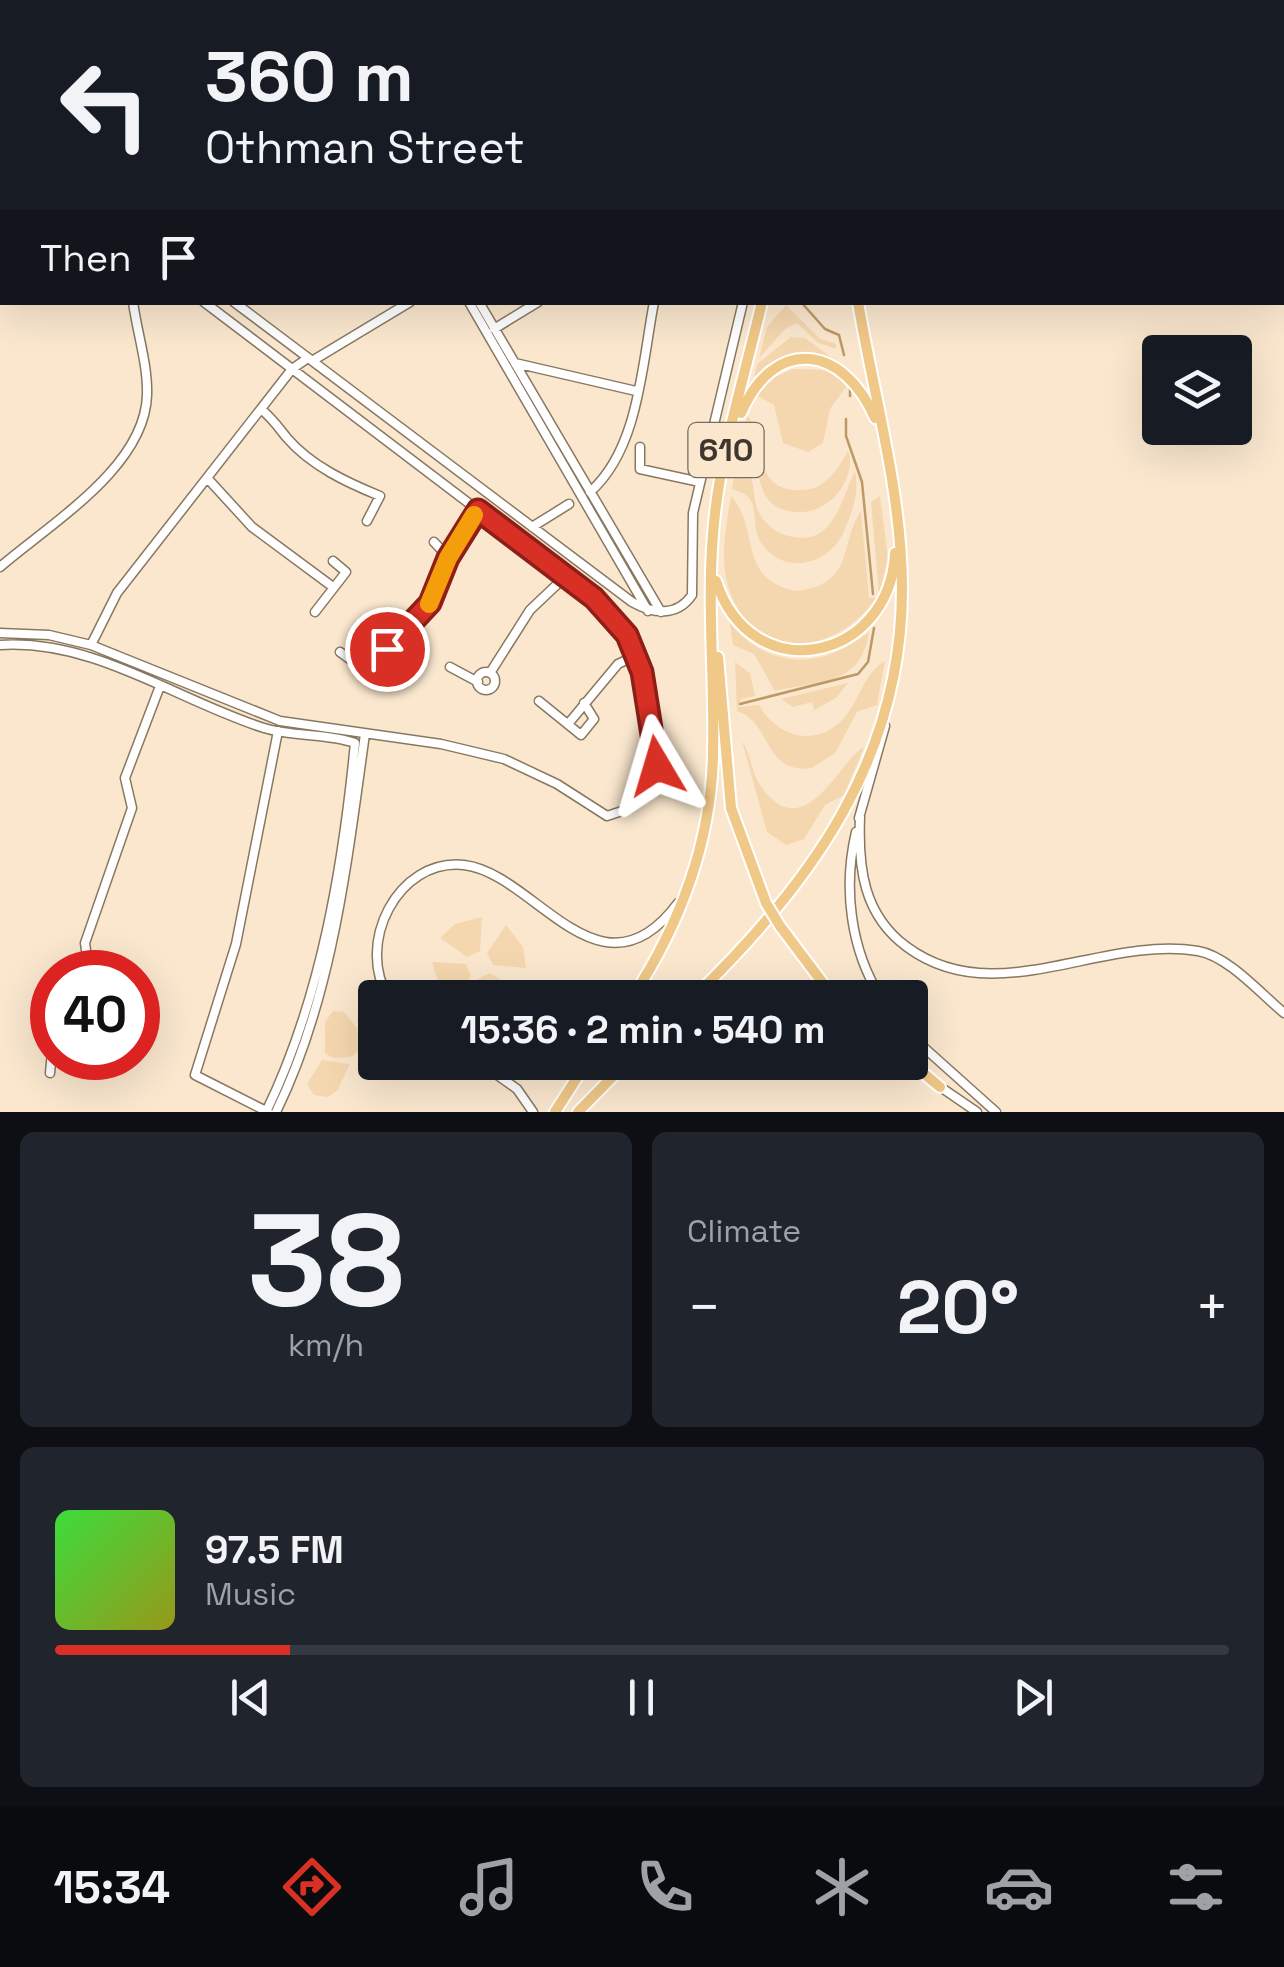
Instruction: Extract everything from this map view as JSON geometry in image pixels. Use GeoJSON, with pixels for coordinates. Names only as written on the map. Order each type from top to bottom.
{"type":"FeatureCollection","features":[{"type":"Feature","properties":{"kind":"main road","name":"610"},"geometry":{"type":"LineString","coordinates":[[712,601],[717,496],[761,305]]}},
{"type":"Feature","properties":{"kind":"main road"},"geometry":{"type":"LineString","coordinates":[[712,980],[756,937],[821,854],[875,737],[899,638],[902,588],[897,521],[859,305]]}},
{"type":"Feature","properties":{"kind":"main road"},"geometry":{"type":"LineString","coordinates":[[729,440],[758,381],[774,369],[805,360],[838,368],[856,381],[882,432]]}},
{"type":"Feature","properties":{"kind":"main road"},"geometry":{"type":"LineString","coordinates":[[712,566],[728,607],[752,635],[778,650],[820,649],[853,632],[877,609],[892,578],[897,521]]}},
{"type":"Feature","properties":{"kind":"main road"},"geometry":{"type":"LineString","coordinates":[[643,980],[670,934],[695,868],[714,759],[712,601]]}},
{"type":"Feature","properties":{"kind":"main road"},"geometry":{"type":"LineString","coordinates":[[712,601],[732,808],[766,903],[820,980]]}},
{"type":"Feature","properties":{"kind":"main road"},"geometry":{"type":"LineString","coordinates":[[928,1077],[940,1087]]}},
{"type":"Feature","properties":{"kind":"main road"},"geometry":{"type":"LineString","coordinates":[[554,1112],[576,1080]]}},
{"type":"Feature","properties":{"kind":"main road"},"geometry":{"type":"LineString","coordinates":[[581,1108],[609,1080]]}},
{"type":"Feature","properties":{"kind":"street"},"geometry":{"type":"LineString","coordinates":[[0,567],[118,465],[139,433],[147,392],[133,305]]}},
{"type":"Feature","properties":{"kind":"street"},"geometry":{"type":"LineString","coordinates":[[0,634],[49,635],[91,646],[279,726],[441,744],[504,760],[557,784],[607,816],[626,810],[657,766],[637,656],[608,610],[208,305]]}},
{"type":"Feature","properties":{"kind":"street"},"geometry":{"type":"LineString","coordinates":[[238,305],[600,578],[648,611],[661,612],[678,608],[692,595],[692,526],[742,305]]}},
{"type":"Feature","properties":{"kind":"street"},"geometry":{"type":"LineString","coordinates":[[91,646],[117,594],[292,370],[405,305]]}},
{"type":"Feature","properties":{"kind":"street"},"geometry":{"type":"LineString","coordinates":[[471,305],[661,612]]}},
{"type":"Feature","properties":{"kind":"street"},"geometry":{"type":"LineString","coordinates":[[481,305],[515,363],[576,487],[648,611]]}},
{"type":"Feature","properties":{"kind":"street"},"geometry":{"type":"LineString","coordinates":[[494,329],[533,305]]}},
{"type":"Feature","properties":{"kind":"street"},"geometry":{"type":"LineString","coordinates":[[590,492],[619,457],[653,305]]}},
{"type":"Feature","properties":{"kind":"street"},"geometry":{"type":"LineString","coordinates":[[515,363],[636,391]]}},
{"type":"Feature","properties":{"kind":"street"},"geometry":{"type":"LineString","coordinates":[[261,409],[278,423],[287,438],[362,492],[376,494],[382,500],[367,521]]}},
{"type":"Feature","properties":{"kind":"street"},"geometry":{"type":"LineString","coordinates":[[640,447],[640,468],[700,482]]}},
{"type":"Feature","properties":{"kind":"street"},"geometry":{"type":"LineString","coordinates":[[208,480],[252,527],[333,587]]}},
{"type":"Feature","properties":{"kind":"street"},"geometry":{"type":"LineString","coordinates":[[569,504],[576,487]]}},
{"type":"Feature","properties":{"kind":"street"},"geometry":{"type":"LineString","coordinates":[[532,527],[569,504],[580,502],[588,508]]}},
{"type":"Feature","properties":{"kind":"street"},"geometry":{"type":"LineString","coordinates":[[373,676],[378,663],[430,603],[448,558],[478,510]]}},
{"type":"Feature","properties":{"kind":"street"},"geometry":{"type":"LineString","coordinates":[[434,542],[448,558]]}},
{"type":"Feature","properties":{"kind":"street"},"geometry":{"type":"LineString","coordinates":[[316,612],[346,572],[333,561]]}},
{"type":"Feature","properties":{"kind":"street"},"geometry":{"type":"LineString","coordinates":[[600,578],[614,577],[620,562]]}},
{"type":"Feature","properties":{"kind":"street"},"geometry":{"type":"LineString","coordinates":[[490,673],[530,610],[566,576]]}},
{"type":"Feature","properties":{"kind":"street"},"geometry":{"type":"LineString","coordinates":[[872,980],[861,957],[853,924],[850,868],[892,701],[899,638]]}},
{"type":"Feature","properties":{"kind":"street"},"geometry":{"type":"LineString","coordinates":[[0,645],[42,645],[80,653],[160,686],[279,726],[355,743],[325,936],[290,1058],[267,1112],[196,1074],[236,944],[279,726]]}},
{"type":"Feature","properties":{"kind":"street"},"geometry":{"type":"LineString","coordinates":[[340,652],[380,681],[390,676],[388,665],[378,663]]}},
{"type":"Feature","properties":{"kind":"street"},"geometry":{"type":"LineString","coordinates":[[568,724],[618,664],[637,656]]}},
{"type":"Feature","properties":{"kind":"street"},"geometry":{"type":"LineString","coordinates":[[450,667],[485,690],[493,688],[495,679],[490,673]]}},
{"type":"Feature","properties":{"kind":"street"},"geometry":{"type":"LineString","coordinates":[[478,682],[481,674],[490,673]]}},
{"type":"Feature","properties":{"kind":"street"},"geometry":{"type":"LineString","coordinates":[[86,950],[85,942],[132,808],[125,778],[160,686]]}},
{"type":"Feature","properties":{"kind":"street"},"geometry":{"type":"LineString","coordinates":[[539,701],[581,734],[594,719],[582,705]]}},
{"type":"Feature","properties":{"kind":"street"},"geometry":{"type":"LineString","coordinates":[[276,1112],[294,1069],[331,944],[365,734]]}},
{"type":"Feature","properties":{"kind":"street"},"geometry":{"type":"LineString","coordinates":[[860,817],[858,857],[870,904],[898,941],[936,965],[977,974],[1144,952],[1200,951],[1230,968],[1284,1013]]}},
{"type":"Feature","properties":{"kind":"street"},"geometry":{"type":"LineString","coordinates":[[381,980],[376,967],[379,931],[398,896],[429,873],[453,865],[478,868],[571,930],[608,941],[643,934],[665,918],[695,868]]}},
{"type":"Feature","properties":{"kind":"street"},"geometry":{"type":"LineString","coordinates":[[928,1050],[996,1112]]}},
{"type":"Feature","properties":{"kind":"street"},"geometry":{"type":"LineString","coordinates":[[928,1079],[977,1112]]}},
{"type":"Feature","properties":{"kind":"street"},"geometry":{"type":"LineString","coordinates":[[505,1080],[518,1089],[533,1112]]}},
{"type":"Feature","properties":{"kind":"street"},"geometry":{"type":"LineString","coordinates":[[581,1108],[613,1080]]}},
{"type":"Feature","properties":{"kind":"shaded area"},"geometry":{"type":"Polygon","coordinates":[[[786,305],[820,339],[836,344],[836,349],[817,342],[797,323],[785,329],[759,358],[767,327],[786,305]]]}},
{"type":"Feature","properties":{"kind":"shaded area"},"geometry":{"type":"Polygon","coordinates":[[[791,337],[805,338],[838,362],[815,355],[794,356],[754,377],[757,364],[791,337]]]}},
{"type":"Feature","properties":{"kind":"shaded area"},"geometry":{"type":"Polygon","coordinates":[[[793,369],[825,370],[849,383],[830,409],[823,443],[808,452],[783,443],[774,405],[756,395],[773,378],[793,369]]]}},
{"type":"Feature","properties":{"kind":"shaded area"},"geometry":{"type":"Polygon","coordinates":[[[747,416],[757,436],[766,473],[785,488],[810,489],[824,482],[848,451],[849,470],[837,494],[807,512],[784,510],[772,504],[765,495],[750,448],[742,439],[747,416]]]}},
{"type":"Feature","properties":{"kind":"shaded area"},"geometry":{"type":"Polygon","coordinates":[[[737,461],[751,476],[757,508],[765,521],[780,533],[801,538],[814,536],[833,520],[855,471],[855,500],[838,542],[829,552],[805,562],[792,563],[768,551],[757,534],[751,501],[732,489],[737,461]]]}},
{"type":"Feature","properties":{"kind":"shaded area"},"geometry":{"type":"Polygon","coordinates":[[[731,496],[740,509],[757,565],[778,585],[797,591],[816,587],[837,571],[861,511],[869,598],[876,598],[860,617],[819,641],[776,641],[757,631],[741,614],[726,578],[724,543],[731,496]]]}},
{"type":"Feature","properties":{"kind":"shaded area"},"geometry":{"type":"Polygon","coordinates":[[[880,496],[888,559],[879,594],[871,502],[880,496]]]}},
{"type":"Feature","properties":{"kind":"shaded area"},"geometry":{"type":"Polygon","coordinates":[[[730,623],[762,650],[797,659],[833,653],[869,632],[865,650],[848,671],[823,682],[775,691],[754,654],[733,645],[730,623]]]}},
{"type":"Feature","properties":{"kind":"shaded area"},"geometry":{"type":"Polygon","coordinates":[[[885,661],[877,705],[857,712],[835,753],[812,768],[785,764],[757,726],[737,711],[735,662],[750,673],[755,696],[741,699],[738,707],[759,705],[786,731],[821,734],[844,718],[872,673],[885,661]]]}},
{"type":"Feature","properties":{"kind":"shaded area"},"geometry":{"type":"Polygon","coordinates":[[[848,683],[836,698],[814,710],[812,702],[793,707],[781,699],[848,683]]]}},
{"type":"Feature","properties":{"kind":"shaded area"},"geometry":{"type":"Polygon","coordinates":[[[742,741],[760,785],[776,803],[791,808],[806,805],[819,795],[864,747],[844,795],[825,805],[804,839],[786,845],[767,832],[742,741]]]}},
{"type":"Feature","properties":{"kind":"shaded area"},"geometry":{"type":"Polygon","coordinates":[[[482,917],[480,951],[467,957],[440,938],[455,924],[482,917]]]}},
{"type":"Feature","properties":{"kind":"shaded area"},"geometry":{"type":"Polygon","coordinates":[[[506,925],[523,947],[526,968],[493,965],[487,953],[506,925]]]}},
{"type":"Feature","properties":{"kind":"shaded area"},"geometry":{"type":"Polygon","coordinates":[[[432,962],[466,964],[471,976],[468,980],[438,980],[432,962]]]}},
{"type":"Feature","properties":{"kind":"shaded area"},"geometry":{"type":"Polygon","coordinates":[[[490,973],[501,980],[478,980],[490,973]]]}},
{"type":"Feature","properties":{"kind":"shaded area"},"geometry":{"type":"Polygon","coordinates":[[[333,1011],[344,1012],[357,1028],[358,1051],[351,1057],[333,1058],[325,1053],[325,1022],[333,1011]]]}},
{"type":"Feature","properties":{"kind":"shaded area"},"geometry":{"type":"Polygon","coordinates":[[[322,1060],[350,1064],[337,1091],[328,1097],[314,1095],[307,1084],[322,1060]]]}},
{"type":"Feature","properties":{"kind":"waterway"},"geometry":{"type":"LineString","coordinates":[[804,305],[825,329],[839,335],[844,355]]}},
{"type":"Feature","properties":{"kind":"waterway"},"geometry":{"type":"LineString","coordinates":[[850,389],[850,396]]}},
{"type":"Feature","properties":{"kind":"waterway"},"geometry":{"type":"LineString","coordinates":[[846,419],[846,436],[862,482],[873,594]]}},
{"type":"Feature","properties":{"kind":"waterway"},"geometry":{"type":"LineString","coordinates":[[740,704],[858,674],[868,662],[874,628]]}},
{"type":"Feature","properties":{"kind":"slow traffic"},"geometry":{"type":"LineString","coordinates":[[429,604],[448,558],[474,515]]}},
{"type":"Feature","properties":{"kind":"route"},"geometry":{"type":"LineString","coordinates":[[387,649],[430,603],[448,558],[478,510],[594,598],[627,635],[642,672],[658,753],[657,766]]}}]}
